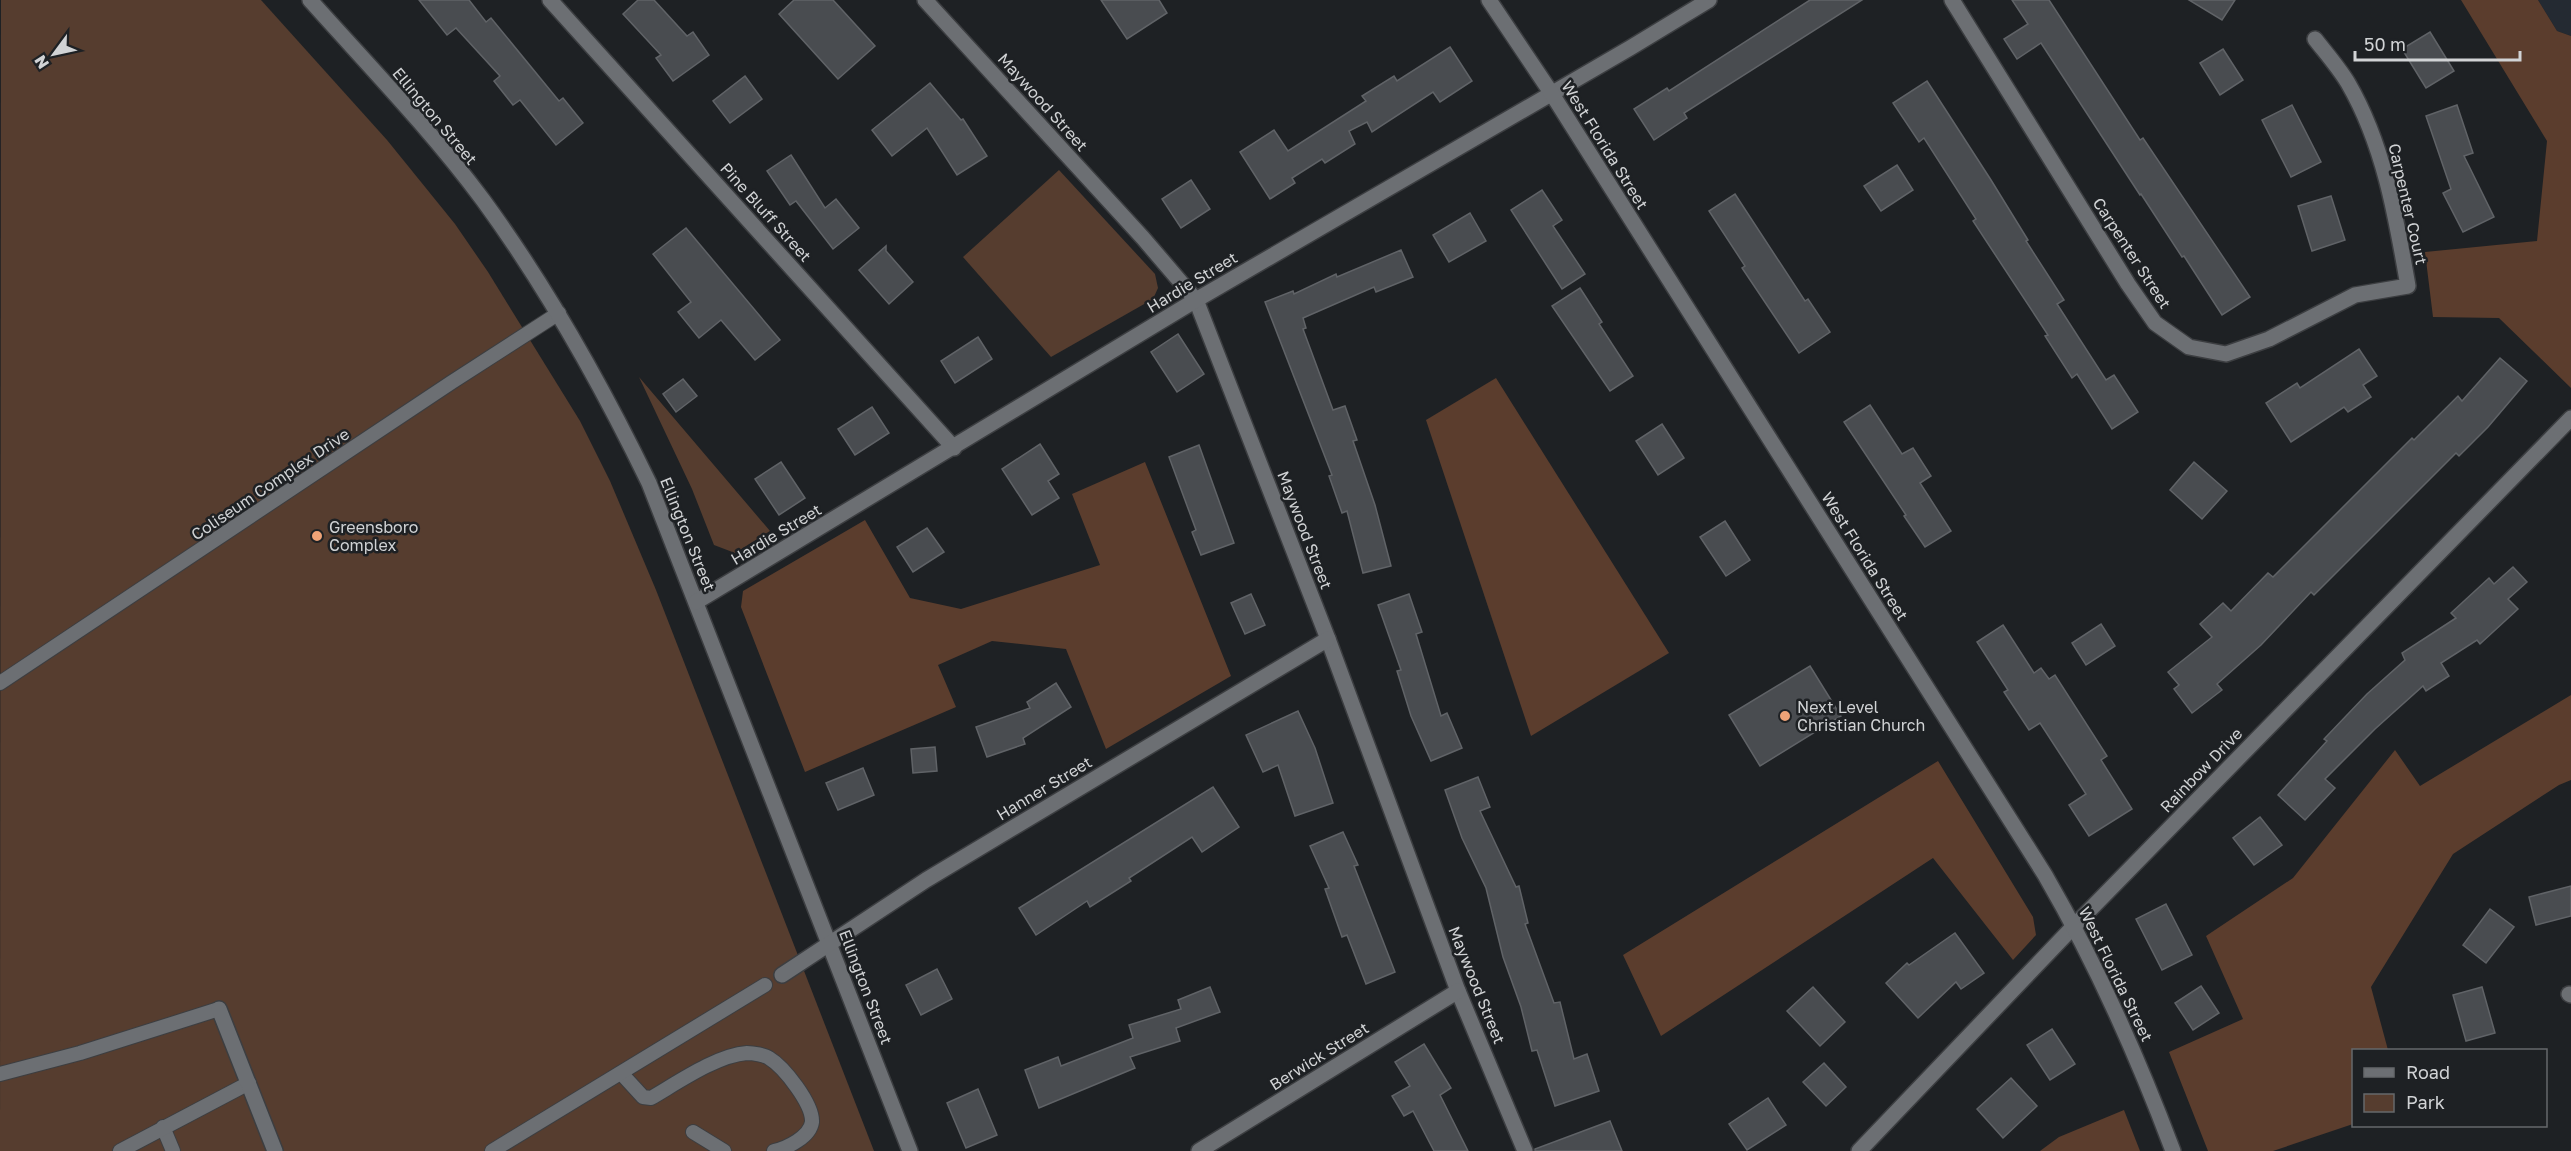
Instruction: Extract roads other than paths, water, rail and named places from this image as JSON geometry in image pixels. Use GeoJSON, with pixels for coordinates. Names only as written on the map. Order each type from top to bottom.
{"type":"FeatureCollection","features":[{"type":"Feature","properties":{"kind":"street","name":"Ellington Street"},"geometry":{"type":"LineString","coordinates":[[310,0],[426,130],[483,200],[559,313],[608,399],[649,483],[910,1151]]}},
{"type":"Feature","properties":{"kind":"street","name":"Pine Bluff Street"},"geometry":{"type":"LineString","coordinates":[[550,0],[954,448]]}},
{"type":"Feature","properties":{"kind":"street","name":"Maywood Street"},"geometry":{"type":"LineString","coordinates":[[926,0],[1143,238],[1196,300],[1328,639],[1458,991],[1525,1151]]}},
{"type":"Feature","properties":{"kind":"street","name":"West Florida Street"},"geometry":{"type":"LineString","coordinates":[[1489,0],[1552,94],[2007,815],[2074,926],[2141,1067],[2174,1151]]}},
{"type":"Feature","properties":{"kind":"street","name":"Hardie Street"},"geometry":{"type":"LineString","coordinates":[[696,602],[1196,300],[1552,94],[1709,0]]}},
{"type":"Feature","properties":{"kind":"street","name":"Carpenter Street"},"geometry":{"type":"LineString","coordinates":[[1952,0],[2128,284],[2155,322],[2189,347],[2226,354],[2269,339],[2355,295],[2408,286]]}},
{"type":"Feature","properties":{"kind":"street","name":"Carpenter Court"},"geometry":{"type":"LineString","coordinates":[[2315,39],[2348,83],[2375,142],[2397,220],[2408,286]]}},
{"type":"Feature","properties":{"kind":"street","name":"Rainbow Drive"},"geometry":{"type":"LineString","coordinates":[[1859,1151],[2074,926],[2571,418]]}},
{"type":"Feature","properties":{"kind":"street","name":"Hanner Street"},"geometry":{"type":"LineString","coordinates":[[782,975],[926,880],[1328,639]]}},
{"type":"Feature","properties":{"kind":"street","name":"Berwick Street"},"geometry":{"type":"LineString","coordinates":[[1199,1151],[1458,991]]}},
{"type":"Feature","properties":{"kind":"street"},"geometry":{"type":"LineString","coordinates":[[219,1009],[275,1151]]}},
{"type":"Feature","properties":{"kind":"lane","name":"Coliseum Complex Drive"},"geometry":{"type":"LineString","coordinates":[[0,682],[559,313]]}},
{"type":"Feature","properties":{"kind":"lane"},"geometry":{"type":"LineString","coordinates":[[492,1151],[765,985]]}},
{"type":"Feature","properties":{"kind":"lane"},"geometry":{"type":"LineString","coordinates":[[0,1074],[80,1053],[219,1009]]}},
{"type":"Feature","properties":{"kind":"lane"},"geometry":{"type":"LineString","coordinates":[[621,1073],[643,1097],[651,1098],[724,1059],[747,1053],[768,1057],[789,1076],[810,1109],[812,1123],[803,1137],[774,1151]]}},
{"type":"Feature","properties":{"kind":"lane"},"geometry":{"type":"LineString","coordinates":[[120,1151],[249,1083]]}},
{"type":"Feature","properties":{"kind":"lane"},"geometry":{"type":"LineString","coordinates":[[163,1127],[172,1151]]}},
{"type":"Feature","properties":{"kind":"lane"},"geometry":{"type":"LineString","coordinates":[[693,1132],[724,1151]]}},
{"type":"Feature","properties":{"kind":"place","name":"Greensboro Complex"},"geometry":{"type":"Point","coordinates":[317,536]}},
{"type":"Feature","properties":{"kind":"place","name":"Next Level Christian Church"},"geometry":{"type":"Point","coordinates":[1785,716]}}]}
